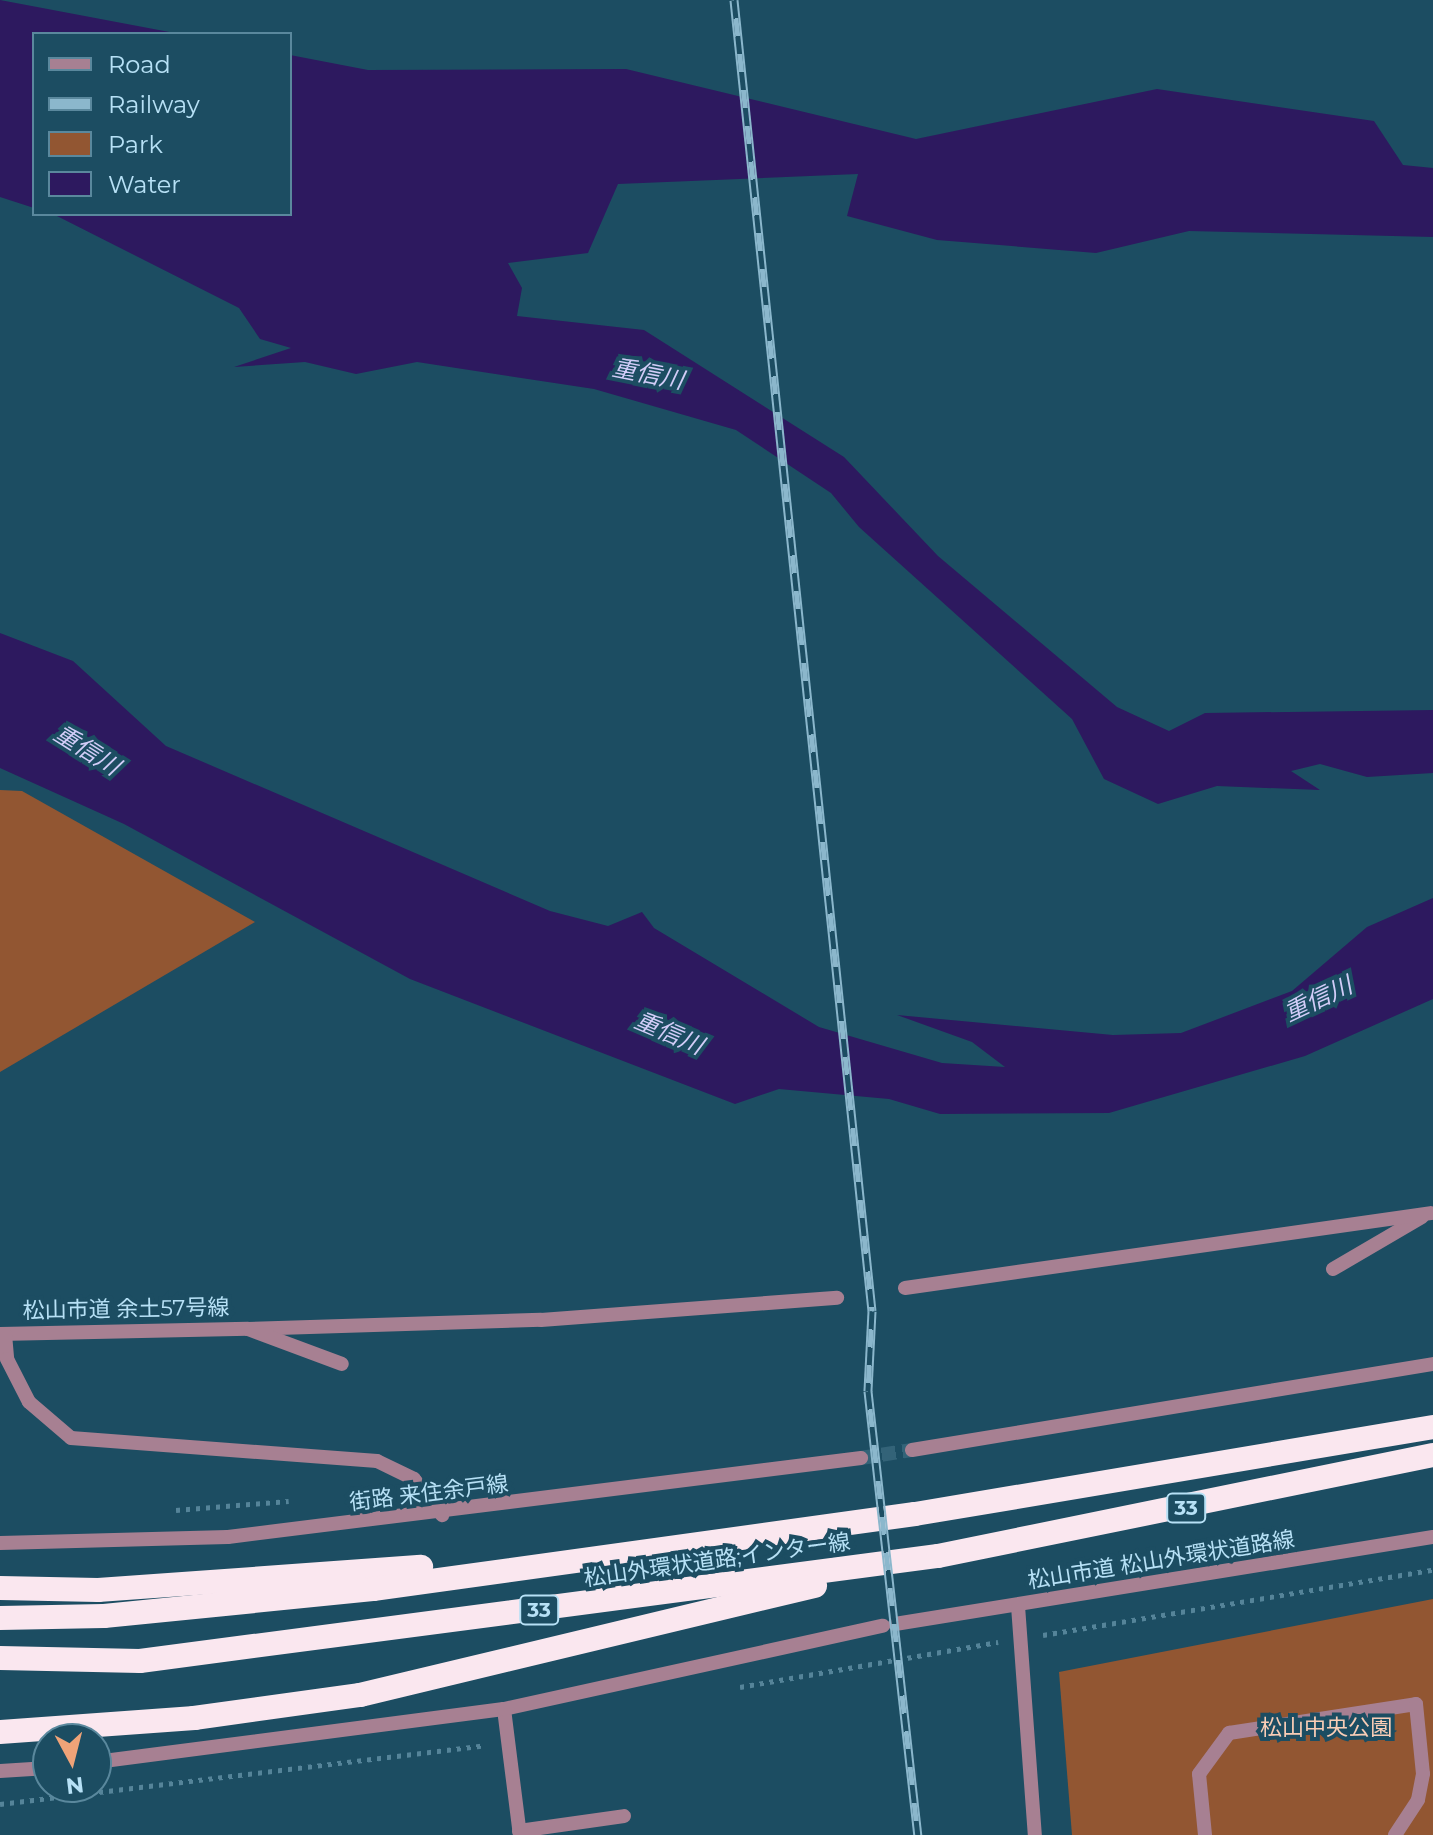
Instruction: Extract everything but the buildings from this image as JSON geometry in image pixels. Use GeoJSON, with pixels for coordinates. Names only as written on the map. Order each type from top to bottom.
{"type":"FeatureCollection","features":[{"type":"Feature","properties":{"kind":"highway","name":"松山外環状道路;インター線"},"geometry":{"type":"LineString","coordinates":[[0,1618],[104,1616],[310,1595],[640,1552],[1433,1427]]}},
{"type":"Feature","properties":{"kind":"highway","name":"松山外環状道路;インター線"},"geometry":{"type":"LineString","coordinates":[[0,1658],[140,1661],[938,1556],[1433,1455]]}},
{"type":"Feature","properties":{"kind":"highway"},"geometry":{"type":"LineString","coordinates":[[0,1588],[98,1590],[640,1552]]}},
{"type":"Feature","properties":{"kind":"highway"},"geometry":{"type":"LineString","coordinates":[[0,1732],[194,1718],[360,1695],[938,1556]]}},
{"type":"Feature","properties":{"kind":"street"},"geometry":{"type":"LineString","coordinates":[[1333,1269],[1432,1212]]}},
{"type":"Feature","properties":{"kind":"street"},"geometry":{"type":"LineString","coordinates":[[905,1288],[1432,1212]]}},
{"type":"Feature","properties":{"kind":"street"},"geometry":{"type":"LineString","coordinates":[[248,1329],[541,1320],[837,1298]]}},
{"type":"Feature","properties":{"kind":"street","name":"松山市道 余土57号線"},"geometry":{"type":"LineString","coordinates":[[3,1334],[248,1329],[342,1364]]}},
{"type":"Feature","properties":{"kind":"street"},"geometry":{"type":"LineString","coordinates":[[3,1334],[7,1359],[29,1402],[71,1438],[377,1461],[414,1479],[442,1515]]}},
{"type":"Feature","properties":{"kind":"street"},"geometry":{"type":"LineString","coordinates":[[912,1450],[1433,1364]]}},
{"type":"Feature","properties":{"kind":"street","name":"街路 来住余戸線"},"geometry":{"type":"LineString","coordinates":[[0,1543],[228,1537],[442,1515],[861,1458]]}},
{"type":"Feature","properties":{"kind":"street","name":"松山市道 松山外環状道路線"},"geometry":{"type":"LineString","coordinates":[[504,1709],[889,1625],[1433,1537]]}},
{"type":"Feature","properties":{"kind":"street"},"geometry":{"type":"LineString","coordinates":[[1018,1606],[1035,1835]]}},
{"type":"Feature","properties":{"kind":"street"},"geometry":{"type":"LineString","coordinates":[[1205,1835],[1199,1774],[1229,1733],[1433,1701]]}},
{"type":"Feature","properties":{"kind":"street"},"geometry":{"type":"LineString","coordinates":[[1395,1835],[1418,1800],[1423,1774],[1416,1704]]}},
{"type":"Feature","properties":{"kind":"street"},"geometry":{"type":"LineString","coordinates":[[112,1760],[504,1709],[519,1833],[624,1816]]}},
{"type":"Feature","properties":{"kind":"street"},"geometry":{"type":"LineString","coordinates":[[0,1771],[32,1769]]}},
{"type":"Feature","properties":{"kind":"path"},"geometry":{"type":"LineString","coordinates":[[886,1658],[1020,1639],[1433,1570]]}},
{"type":"Feature","properties":{"kind":"green space"},"geometry":{"type":"Polygon","coordinates":[[[0,790],[22,791],[255,922],[0,1072],[0,790]]]}},
{"type":"Feature","properties":{"kind":"green space","name":"松山中央公園"},"geometry":{"type":"Polygon","coordinates":[[[1433,1599],[1433,1835],[1072,1835],[1059,1672],[1433,1599]]]}},
{"type":"Feature","properties":{"kind":"water"},"geometry":{"type":"Polygon","coordinates":[[[0,0],[169,32],[32,32],[32,207],[0,197],[0,0]]]}},
{"type":"Feature","properties":{"kind":"water","name":"重信川"},"geometry":{"type":"Polygon","coordinates":[[[292,55],[368,70],[626,69],[916,139],[1157,89],[1374,121],[1403,165],[1433,168],[1433,237],[1189,231],[1096,253],[937,240],[847,216],[858,174],[618,184],[588,253],[508,263],[522,288],[517,316],[644,330],[844,457],[938,556],[1117,707],[1169,731],[1205,713],[1433,710],[1433,773],[1367,777],[1320,764],[1291,771],[1320,790],[1217,786],[1158,804],[1104,779],[1072,719],[859,527],[831,493],[736,430],[594,389],[417,362],[356,374],[305,362],[234,367],[291,348],[260,339],[239,308],[57,216],[292,216],[292,55]]]}},
{"type":"Feature","properties":{"kind":"water","name":"重信川"},"geometry":{"type":"Polygon","coordinates":[[[0,633],[73,661],[166,746],[550,911],[608,926],[642,912],[654,928],[819,1027],[942,1063],[1005,1067],[972,1042],[897,1015],[1113,1035],[1181,1033],[1292,991],[1367,927],[1433,898],[1433,999],[1305,1056],[1109,1113],[940,1114],[889,1099],[779,1089],[735,1104],[410,979],[124,824],[0,768],[0,633]]]}},
{"type":"Feature","properties":{"kind":"tunnel"},"geometry":{"type":"LineString","coordinates":[[861,1458],[912,1450]]}},
{"type":"Feature","properties":{"kind":"railway"},"geometry":{"type":"LineString","coordinates":[[734,0],[872,1311],[868,1391],[918,1835]]}}]}
